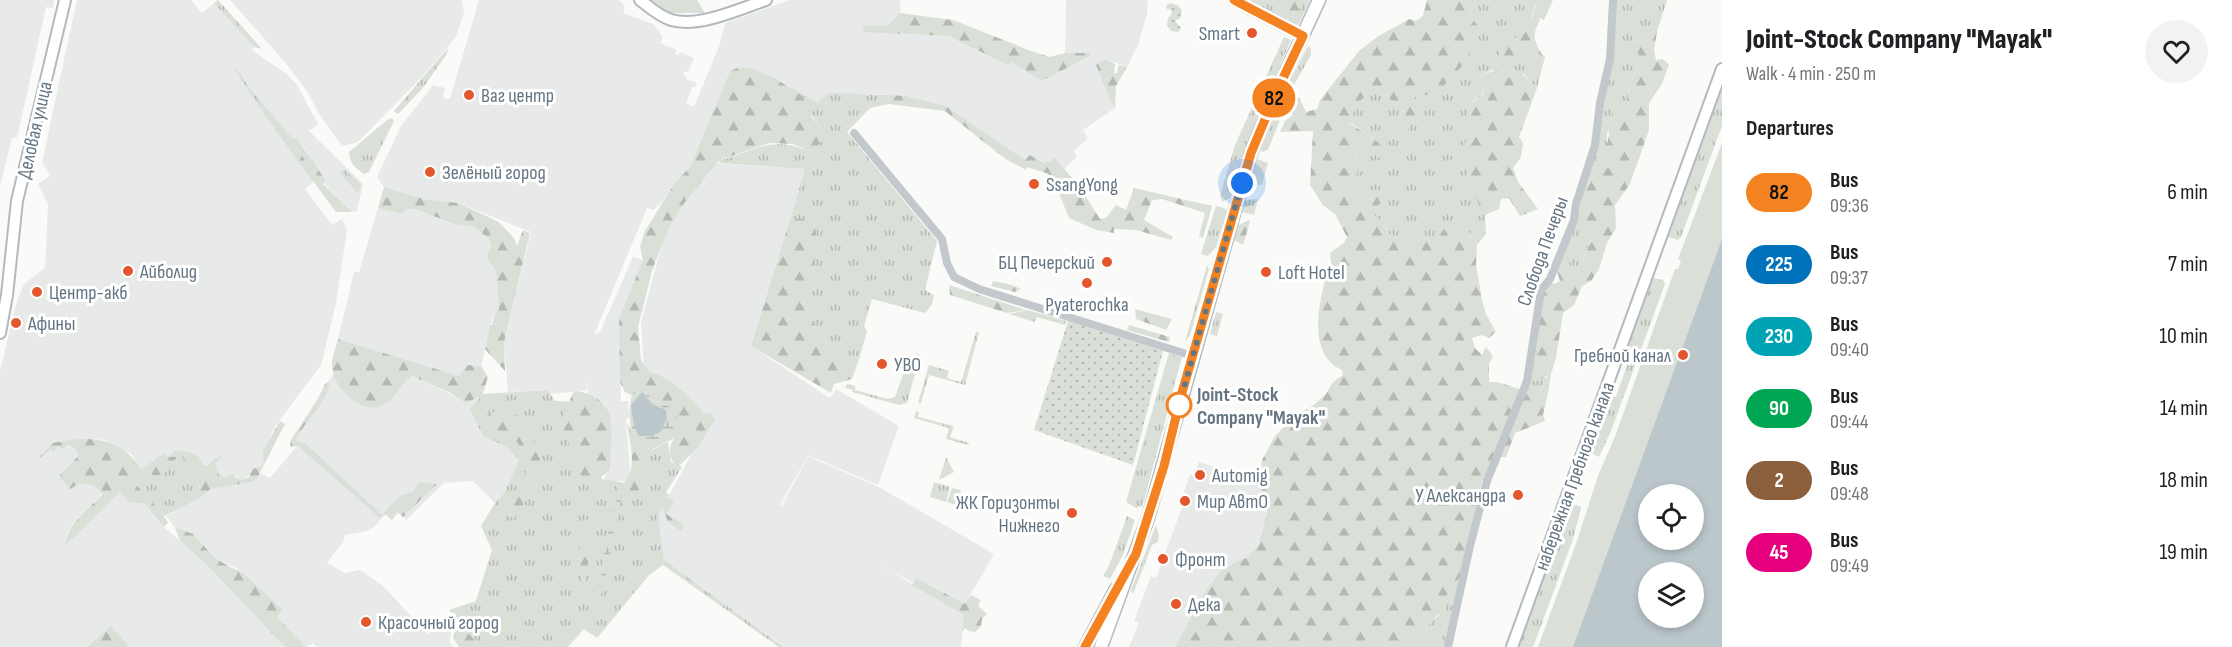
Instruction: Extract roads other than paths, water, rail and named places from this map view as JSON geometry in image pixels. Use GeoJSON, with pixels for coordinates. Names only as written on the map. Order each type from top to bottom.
{"type":"FeatureCollection","features":[{"type":"Feature","properties":{"kind":"main road"},"geometry":{"type":"LineString","coordinates":[[1101,647],[1136,554],[1164,466],[1251,153],[1319,0]]}},
{"type":"Feature","properties":{"kind":"main road"},"geometry":{"type":"LineString","coordinates":[[1084,647],[1136,554]]}},
{"type":"Feature","properties":{"kind":"street","name":"Деловая улица"},"geometry":{"type":"LineString","coordinates":[[0,333],[11,267],[17,201],[65,0]]}},
{"type":"Feature","properties":{"kind":"street"},"geometry":{"type":"LineString","coordinates":[[640,0],[670,20],[687,22],[699,21],[766,0]]}},
{"type":"Feature","properties":{"kind":"street"},"geometry":{"type":"LineString","coordinates":[[1234,0],[1303,36]]}},
{"type":"Feature","properties":{"kind":"street","name":"Слобода Печеры"},"geometry":{"type":"LineString","coordinates":[[1448,647],[1487,481],[1527,381],[1541,290],[1550,279],[1574,220],[1576,204],[1595,145],[1600,103],[1610,59],[1613,0]]}},
{"type":"Feature","properties":{"kind":"street","name":"набережная Гребного канала"},"geometry":{"type":"LineString","coordinates":[[1512,647],[1722,69]]}},
{"type":"Feature","properties":{"kind":"street"},"geometry":{"type":"LineString","coordinates":[[854,133],[942,239],[947,263],[954,277],[979,289],[1193,356]]}},
{"type":"Feature","properties":{"kind":"place","name":"Smart"},"geometry":{"type":"Point","coordinates":[1252,33]}},
{"type":"Feature","properties":{"kind":"place","name":"Ваг центр"},"geometry":{"type":"Point","coordinates":[469,95]}},
{"type":"Feature","properties":{"kind":"place","name":"Зелёный город"},"geometry":{"type":"Point","coordinates":[430,172]}},
{"type":"Feature","properties":{"kind":"place","name":"SsangYong"},"geometry":{"type":"Point","coordinates":[1034,184]}},
{"type":"Feature","properties":{"kind":"place","name":"БЦ Печерский"},"geometry":{"type":"Point","coordinates":[1107,262]}},
{"type":"Feature","properties":{"kind":"place","name":"Айболид"},"geometry":{"type":"Point","coordinates":[128,271]}},
{"type":"Feature","properties":{"kind":"place","name":"Loft Hotel"},"geometry":{"type":"Point","coordinates":[1266,272]}},
{"type":"Feature","properties":{"kind":"place","name":"Pyaterochka"},"geometry":{"type":"Point","coordinates":[1087,283]}},
{"type":"Feature","properties":{"kind":"place","name":"Центр-акб"},"geometry":{"type":"Point","coordinates":[37,292]}},
{"type":"Feature","properties":{"kind":"place","name":"Афины"},"geometry":{"type":"Point","coordinates":[16,323]}},
{"type":"Feature","properties":{"kind":"place","name":"Гребной канал"},"geometry":{"type":"Point","coordinates":[1683,355]}},
{"type":"Feature","properties":{"kind":"place","name":"УВО"},"geometry":{"type":"Point","coordinates":[882,364]}},
{"type":"Feature","properties":{"kind":"place","name":"Joint-Stock Company \"Mayak\""},"geometry":{"type":"Point","coordinates":[1179,405]}},
{"type":"Feature","properties":{"kind":"place","name":"Automig"},"geometry":{"type":"Point","coordinates":[1200,475]}},
{"type":"Feature","properties":{"kind":"place","name":"У Александра"},"geometry":{"type":"Point","coordinates":[1518,495]}},
{"type":"Feature","properties":{"kind":"place","name":"Мир АвтО"},"geometry":{"type":"Point","coordinates":[1185,501]}},
{"type":"Feature","properties":{"kind":"place","name":"ЖК Горизонты Нижнего"},"geometry":{"type":"Point","coordinates":[1072,513]}},
{"type":"Feature","properties":{"kind":"place","name":"Фронт"},"geometry":{"type":"Point","coordinates":[1163,559]}},
{"type":"Feature","properties":{"kind":"place","name":"Дека"},"geometry":{"type":"Point","coordinates":[1176,604]}},
{"type":"Feature","properties":{"kind":"place","name":"Красочный город"},"geometry":{"type":"Point","coordinates":[366,622]}}]}
